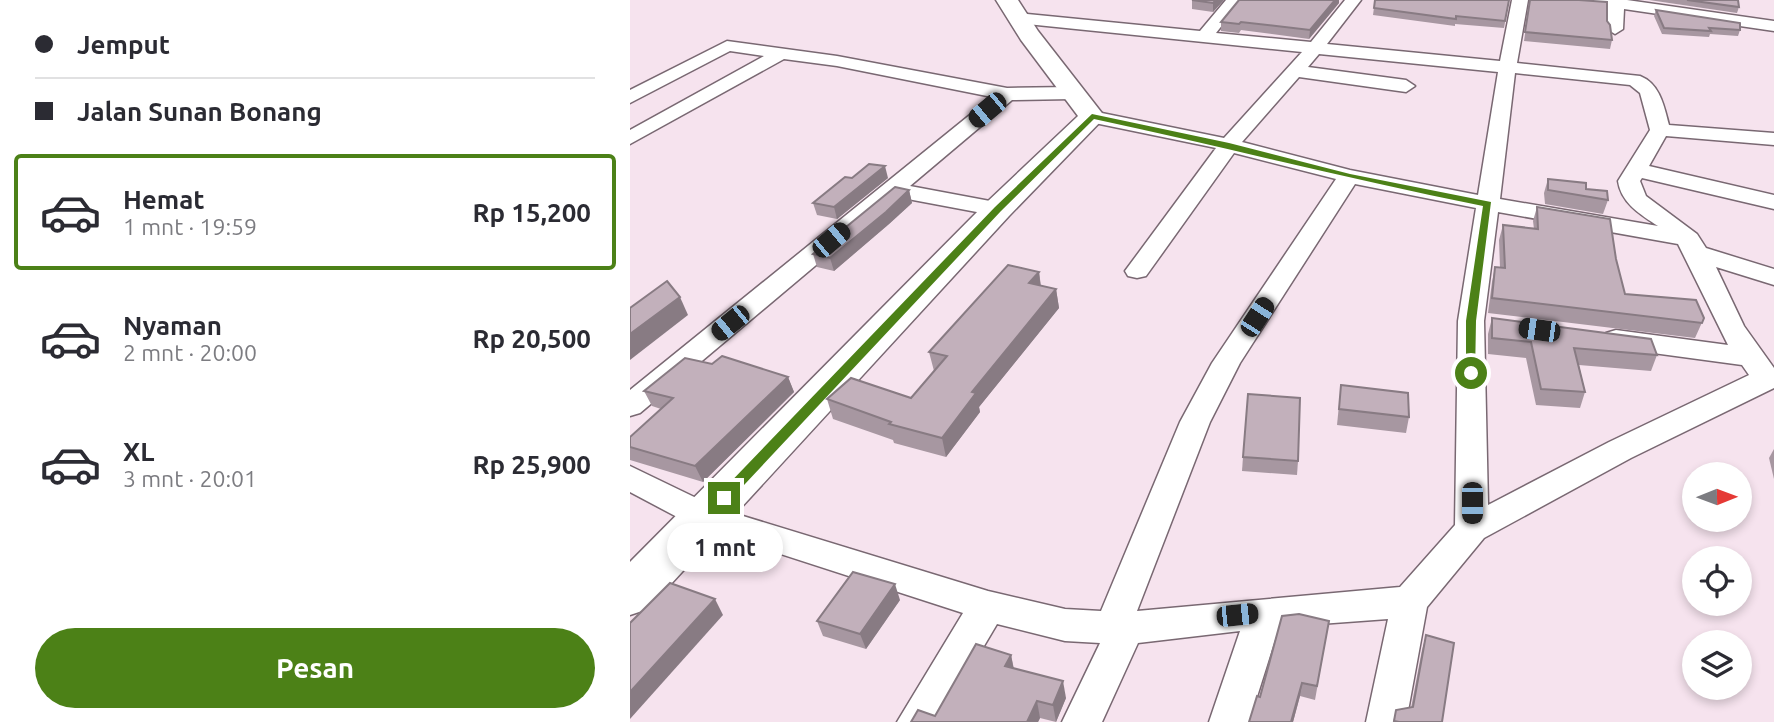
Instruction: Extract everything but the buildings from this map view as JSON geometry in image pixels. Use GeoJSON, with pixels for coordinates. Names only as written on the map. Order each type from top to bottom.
{"type":"FeatureCollection","features":[{"type":"Feature","properties":{"kind":"street"},"geometry":{"type":"LineString","coordinates":[[1205,36],[1234,0]]}},
{"type":"Feature","properties":{"kind":"street"},"geometry":{"type":"LineString","coordinates":[[1137,271],[1229,145],[1296,71],[1353,0]]}},
{"type":"Feature","properties":{"kind":"street"},"geometry":{"type":"LineString","coordinates":[[1472,529],[1488,204],[1507,69],[1520,0]]}},
{"type":"Feature","properties":{"kind":"street"},"geometry":{"type":"LineString","coordinates":[[1572,0],[1607,1],[1774,26]]}},
{"type":"Feature","properties":{"kind":"street"},"geometry":{"type":"LineString","coordinates":[[1607,1],[1615,29]]}},
{"type":"Feature","properties":{"kind":"street"},"geometry":{"type":"LineString","coordinates":[[1012,9],[1175,40],[1205,36],[1642,82],[1649,88],[1660,130],[1629,180],[1632,194],[1694,246],[1720,306],[1763,371]]}},
{"type":"Feature","properties":{"kind":"street"},"geometry":{"type":"LineString","coordinates":[[1012,9],[1082,105]]}},
{"type":"Feature","properties":{"kind":"street"},"geometry":{"type":"LineString","coordinates":[[630,97],[720,47],[734,46],[836,61],[1007,94],[1082,105],[1349,176],[1694,246],[1774,277]]}},
{"type":"Feature","properties":{"kind":"street"},"geometry":{"type":"LineString","coordinates":[[630,138],[782,54]]}},
{"type":"Feature","properties":{"kind":"street"},"geometry":{"type":"LineString","coordinates":[[1296,71],[1406,86]]}},
{"type":"Feature","properties":{"kind":"street"},"geometry":{"type":"LineString","coordinates":[[630,406],[1007,94]]}},
{"type":"Feature","properties":{"kind":"street"},"geometry":{"type":"LineString","coordinates":[[630,594],[998,209],[1082,105]]}},
{"type":"Feature","properties":{"kind":"street"},"geometry":{"type":"LineString","coordinates":[[1660,130],[1774,139]]}},
{"type":"Feature","properties":{"kind":"street"},"geometry":{"type":"LineString","coordinates":[[1637,170],[1774,202]]}},
{"type":"Feature","properties":{"kind":"street"},"geometry":{"type":"LineString","coordinates":[[1082,722],[1195,422],[1226,363],[1349,176]]}},
{"type":"Feature","properties":{"kind":"street"},"geometry":{"type":"LineString","coordinates":[[891,189],[998,209]]}},
{"type":"Feature","properties":{"kind":"street"},"geometry":{"type":"LineString","coordinates":[[1596,337],[1763,371]]}},
{"type":"Feature","properties":{"kind":"street"},"geometry":{"type":"LineString","coordinates":[[1386,722],[1409,602],[1472,529],[1763,371]]}},
{"type":"Feature","properties":{"kind":"street"},"geometry":{"type":"LineString","coordinates":[[630,478],[706,517],[988,606],[1065,625],[1119,628],[1265,612],[1409,602]]}},
{"type":"Feature","properties":{"kind":"street"},"geometry":{"type":"LineString","coordinates":[[917,722],[988,606]]}},
{"type":"Feature","properties":{"kind":"street"},"geometry":{"type":"LineString","coordinates":[[1228,722],[1265,612]]}},
{"type":"Feature","properties":{"kind":"route"},"geometry":{"type":"LineString","coordinates":[[724,498],[998,209],[1092,117],[1229,145],[1349,176],[1488,204],[1471,321],[1471,373]]}}]}
